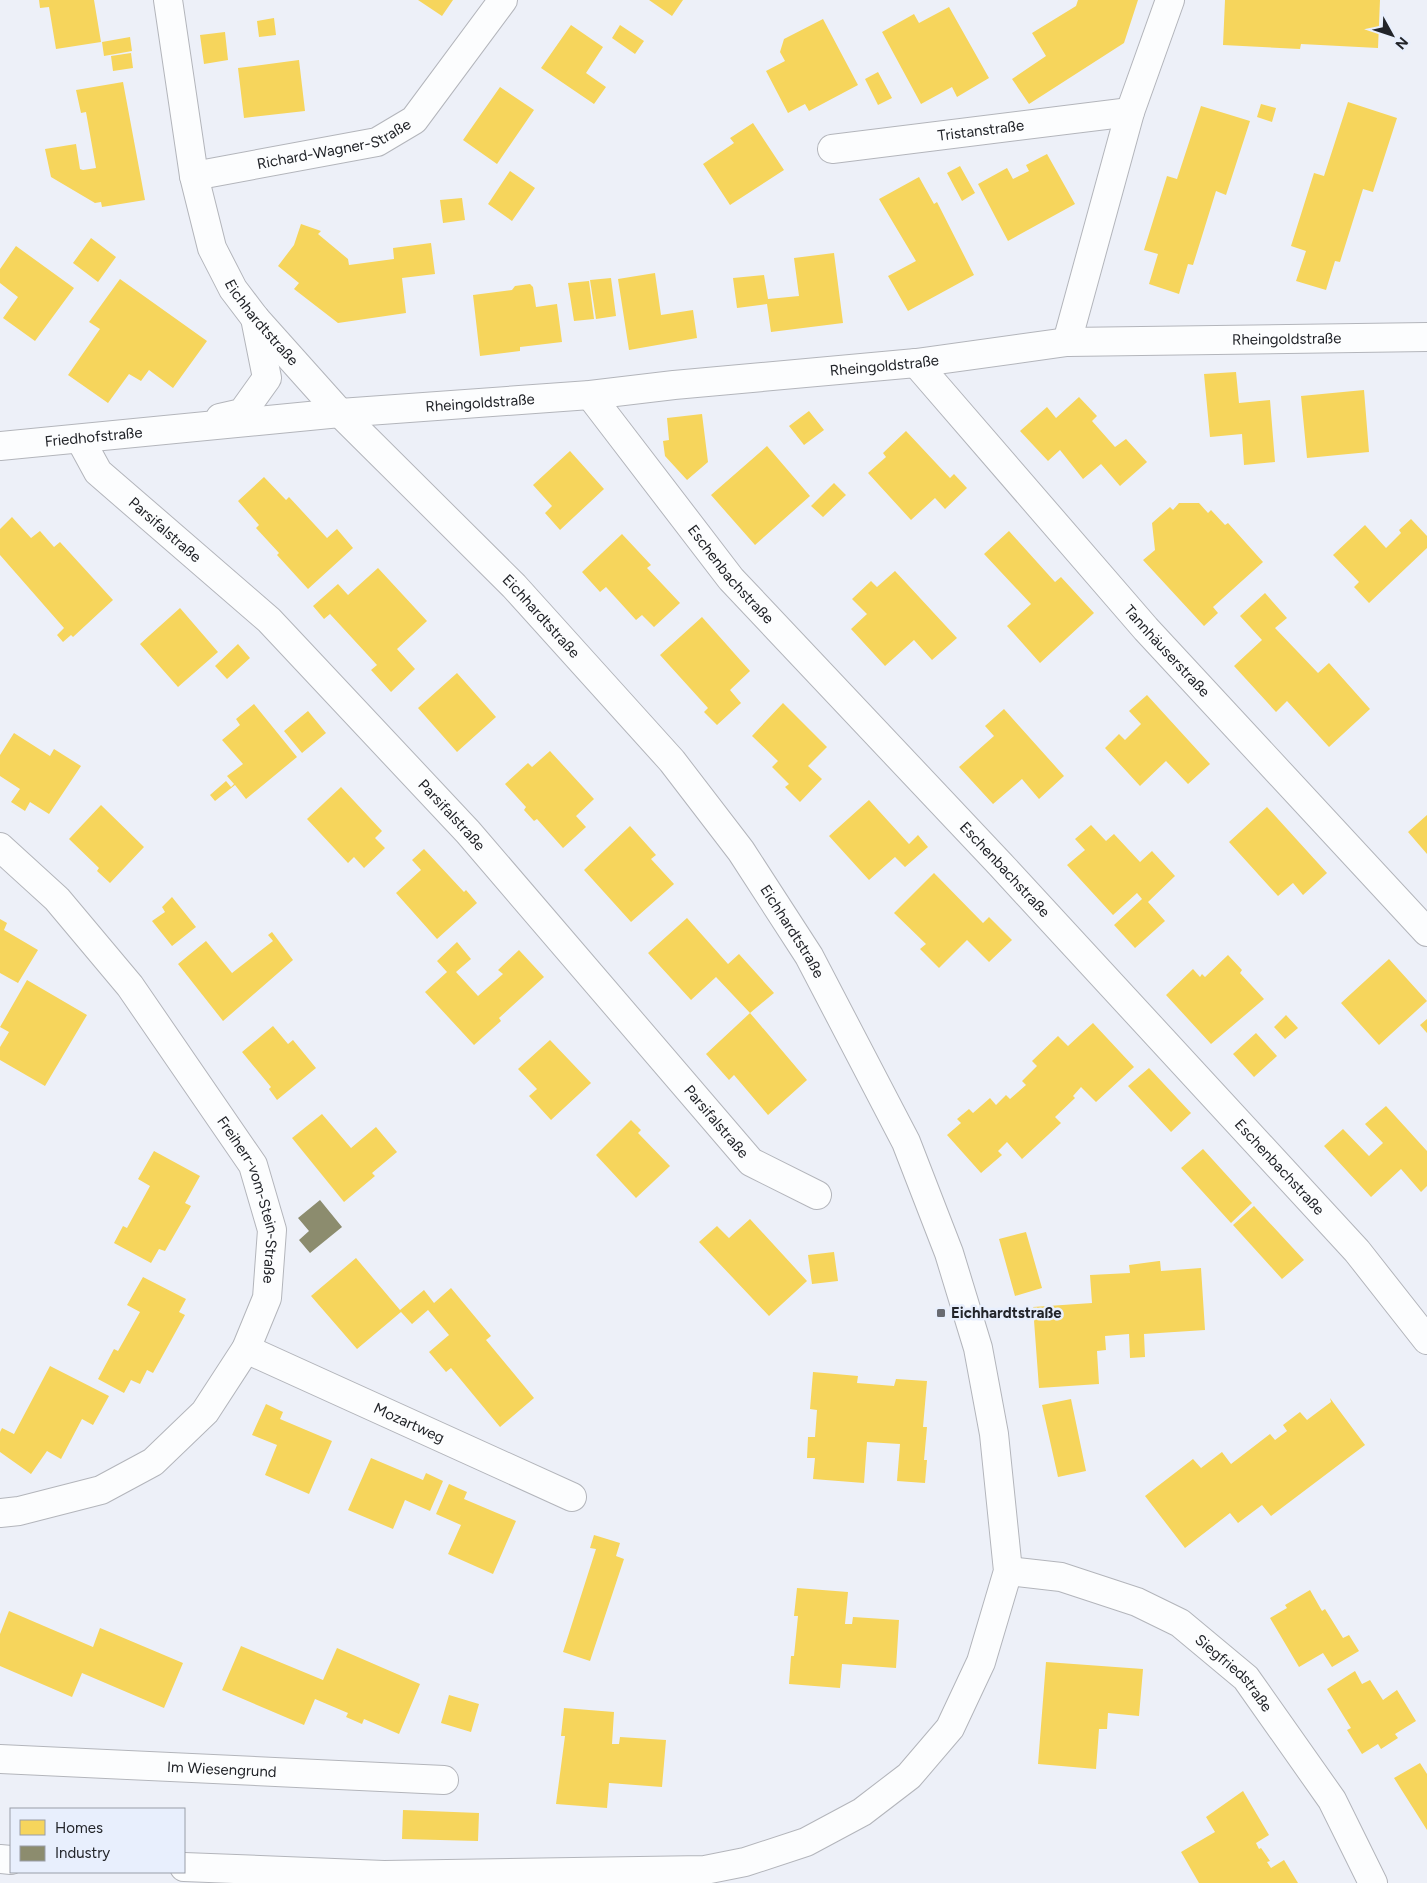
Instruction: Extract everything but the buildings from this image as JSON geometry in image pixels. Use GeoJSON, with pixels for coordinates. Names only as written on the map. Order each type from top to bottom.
{"type":"FeatureCollection","features":[{"type":"Feature","properties":{"kind":"street","name":"Eichhardtstraße"},"geometry":{"type":"LineString","coordinates":[[168,0],[194,176],[212,248],[233,289],[255,318],[340,413],[514,586],[672,761],[742,851],[809,956],[906,1142],[949,1253],[978,1348],[994,1434],[1008,1571],[981,1662],[950,1728],[909,1776],[862,1812],[806,1842],[707,1876],[384,1875],[185,1867]]}},
{"type":"Feature","properties":{"kind":"street","name":"Richard-Wagner-Straße"},"geometry":{"type":"LineString","coordinates":[[194,176],[377,142],[414,120],[503,0]]}},
{"type":"Feature","properties":{"kind":"street"},"geometry":{"type":"LineString","coordinates":[[1067,342],[1130,112],[1170,0]]}},
{"type":"Feature","properties":{"kind":"street","name":"Tristanstraße"},"geometry":{"type":"LineString","coordinates":[[832,149],[1130,112]]}},
{"type":"Feature","properties":{"kind":"street","name":"Friedhofstraße"},"geometry":{"type":"LineString","coordinates":[[186,426],[242,412],[267,378],[255,318]]}},
{"type":"Feature","properties":{"kind":"street","name":"Rheingoldstraße"},"geometry":{"type":"LineString","coordinates":[[340,413],[590,395],[694,383],[916,363],[1067,342],[1427,338]]}},
{"type":"Feature","properties":{"kind":"street","name":"Tannhäuserstraße"},"geometry":{"type":"LineString","coordinates":[[916,363],[1146,629],[1427,932]]}},
{"type":"Feature","properties":{"kind":"street","name":"Eschenbachstraße"},"geometry":{"type":"LineString","coordinates":[[590,395],[731,579],[1000,864],[1357,1251],[1427,1340]]}},
{"type":"Feature","properties":{"kind":"street","name":"Friedhofstraße"},"geometry":{"type":"LineString","coordinates":[[0,446],[80,439],[186,426],[340,413]]}},
{"type":"Feature","properties":{"kind":"street","name":"Parsifalstraße"},"geometry":{"type":"LineString","coordinates":[[80,439],[98,472],[269,620],[468,832],[751,1162],[818,1194]]}},
{"type":"Feature","properties":{"kind":"street","name":"Freiherr-vom-Stein-Straße"},"geometry":{"type":"LineString","coordinates":[[0,848],[57,899],[130,986],[253,1165],[272,1230],[267,1298],[246,1349],[205,1412],[153,1462],[101,1490],[20,1511],[0,1513]]}},
{"type":"Feature","properties":{"kind":"street","name":"Mozartweg"},"geometry":{"type":"LineString","coordinates":[[246,1349],[572,1497]]}},
{"type":"Feature","properties":{"kind":"street","name":"Siegfriedstraße"},"geometry":{"type":"LineString","coordinates":[[1008,1571],[1061,1577],[1137,1602],[1180,1623],[1246,1678],[1332,1800],[1372,1883]]}},
{"type":"Feature","properties":{"kind":"street","name":"Im Wiesengrund"},"geometry":{"type":"LineString","coordinates":[[0,1759],[444,1780]]}},
{"type":"Feature","properties":{"kind":"place","name":"Eichhardtstraße"},"geometry":{"type":"Point","coordinates":[941,1313]}}]}
